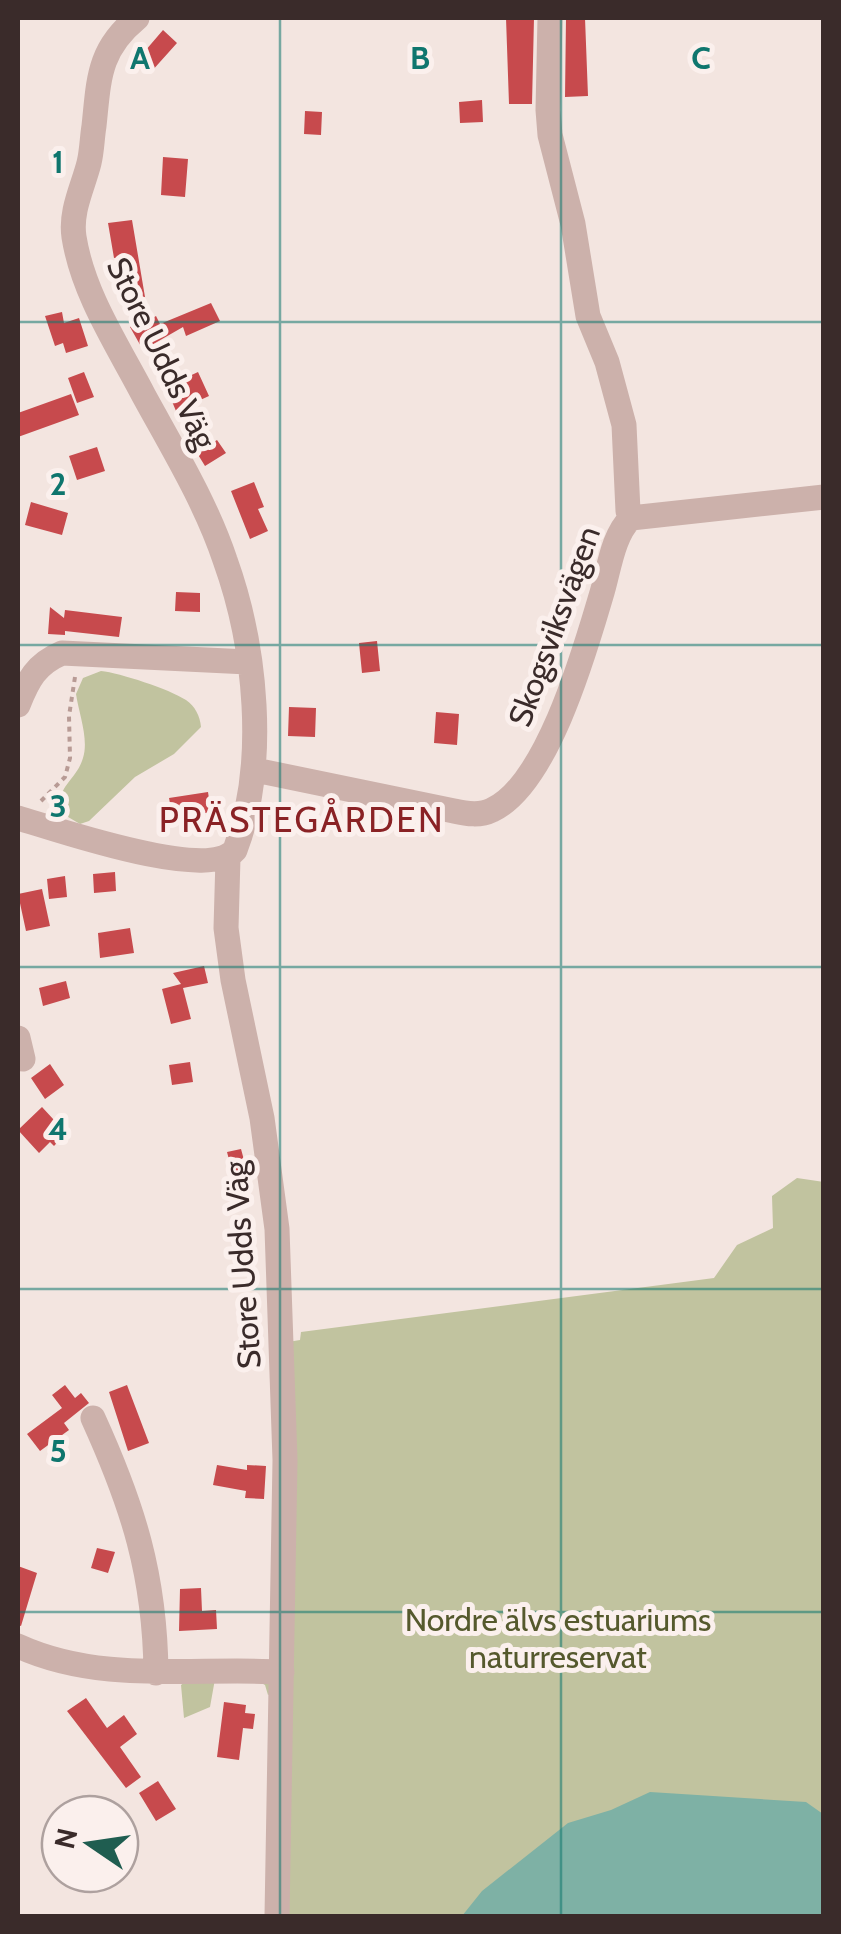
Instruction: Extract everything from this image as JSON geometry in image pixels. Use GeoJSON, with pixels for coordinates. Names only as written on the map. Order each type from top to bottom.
{"type":"FeatureCollection","features":[{"type":"Feature","properties":{"kind":"street","name":"Store Udds Väg"},"geometry":{"type":"LineString","coordinates":[[137,18],[108,48],[101,68],[90,162],[74,218],[74,236],[84,276],[103,320],[180,464],[225,559],[248,662],[255,714],[254,770],[242,832],[228,858],[225,904],[233,980],[262,1118],[277,1228],[286,1460],[277,1916]]}},
{"type":"Feature","properties":{"kind":"street"},"geometry":{"type":"LineString","coordinates":[[550,18],[550,136],[573,224],[588,316],[607,362],[624,426],[631,518]]}},
{"type":"Feature","properties":{"kind":"street","name":"Skogsviksvägen"},"geometry":{"type":"LineString","coordinates":[[254,770],[474,814],[491,811],[507,800],[544,750],[560,717],[586,648],[618,534],[631,518],[824,497]]}},
{"type":"Feature","properties":{"kind":"street"},"geometry":{"type":"LineString","coordinates":[[18,705],[29,679],[42,662],[62,653],[248,662]]}},
{"type":"Feature","properties":{"kind":"street"},"geometry":{"type":"LineString","coordinates":[[28,811],[169,858],[209,862],[228,858]]}},
{"type":"Feature","properties":{"kind":"street"},"geometry":{"type":"LineString","coordinates":[[93,1418],[123,1483],[149,1573],[156,1672]]}},
{"type":"Feature","properties":{"kind":"street"},"geometry":{"type":"LineString","coordinates":[[18,1646],[80,1665],[156,1672],[282,1672]]}},
{"type":"Feature","properties":{"kind":"path"},"geometry":{"type":"LineString","coordinates":[[28,811],[65,777],[70,758],[69,716],[78,652]]}},
{"type":"Feature","properties":{"kind":"green space"},"geometry":{"type":"Polygon","coordinates":[[[101,671],[144,682],[186,700],[200,719],[201,727],[174,754],[135,777],[89,821],[80,824],[63,814],[61,797],[85,751],[76,694],[83,678],[101,671]]]}},
{"type":"Feature","properties":{"kind":"green space","name":"Nordre älvs estuariums naturreservat"},"geometry":{"type":"Polygon","coordinates":[[[797,1178],[824,1182],[823,1916],[283,1916],[288,1342],[300,1340],[301,1332],[714,1278],[737,1245],[773,1228],[772,1196],[797,1178]]]}},
{"type":"Feature","properties":{"kind":"green space"},"geometry":{"type":"Polygon","coordinates":[[[193,1676],[260,1677],[272,1681],[274,1692],[268,1695],[265,1685],[256,1680],[215,1679],[210,1707],[184,1718],[181,1685],[193,1676]]]}},
{"type":"Feature","properties":{"kind":"water"},"geometry":{"type":"Polygon","coordinates":[[[650,1792],[806,1802],[823,1814],[823,1916],[462,1916],[482,1891],[568,1823],[611,1810],[650,1792]]]}},
{"type":"Feature","properties":{"kind":"building"},"geometry":{"type":"Polygon","coordinates":[[[506,18],[534,18],[532,104],[509,104],[506,18]]]}},
{"type":"Feature","properties":{"kind":"building"},"geometry":{"type":"Polygon","coordinates":[[[566,18],[585,18],[588,96],[565,97],[566,18]]]}},
{"type":"Feature","properties":{"kind":"building"},"geometry":{"type":"Polygon","coordinates":[[[163,30],[177,43],[151,72],[140,63],[163,30]]]}},
{"type":"Feature","properties":{"kind":"building"},"geometry":{"type":"Polygon","coordinates":[[[482,100],[483,122],[460,123],[459,102],[482,100]]]}},
{"type":"Feature","properties":{"kind":"building"},"geometry":{"type":"Polygon","coordinates":[[[305,111],[322,112],[321,135],[304,134],[305,111]]]}},
{"type":"Feature","properties":{"kind":"building"},"geometry":{"type":"Polygon","coordinates":[[[163,157],[188,159],[185,197],[161,195],[163,157]]]}},
{"type":"Feature","properties":{"kind":"building"},"geometry":{"type":"Polygon","coordinates":[[[132,220],[145,297],[129,300],[122,257],[114,258],[108,223],[132,220]]]}},
{"type":"Feature","properties":{"kind":"building"},"geometry":{"type":"Polygon","coordinates":[[[211,303],[220,321],[186,336],[183,327],[143,350],[130,327],[148,316],[149,320],[156,316],[160,324],[211,303]]]}},
{"type":"Feature","properties":{"kind":"building"},"geometry":{"type":"Polygon","coordinates":[[[62,312],[64,323],[79,318],[88,346],[66,353],[63,343],[55,346],[45,316],[62,312]]]}},
{"type":"Feature","properties":{"kind":"building"},"geometry":{"type":"Polygon","coordinates":[[[84,372],[94,397],[77,403],[68,378],[84,372]]]}},
{"type":"Feature","properties":{"kind":"building"},"geometry":{"type":"Polygon","coordinates":[[[198,372],[209,396],[176,411],[166,387],[198,372]]]}},
{"type":"Feature","properties":{"kind":"building"},"geometry":{"type":"Polygon","coordinates":[[[71,394],[79,415],[18,437],[18,413],[71,394]]]}},
{"type":"Feature","properties":{"kind":"building"},"geometry":{"type":"Polygon","coordinates":[[[217,440],[226,453],[205,466],[197,453],[217,440]]]}},
{"type":"Feature","properties":{"kind":"building"},"geometry":{"type":"Polygon","coordinates":[[[97,447],[105,471],[77,480],[69,456],[97,447]]]}},
{"type":"Feature","properties":{"kind":"building"},"geometry":{"type":"Polygon","coordinates":[[[254,482],[264,507],[258,509],[268,531],[250,539],[231,491],[254,482]]]}},
{"type":"Feature","properties":{"kind":"building"},"geometry":{"type":"Polygon","coordinates":[[[31,502],[68,513],[62,535],[25,525],[31,502]]]}},
{"type":"Feature","properties":{"kind":"building"},"geometry":{"type":"Polygon","coordinates":[[[176,592],[200,593],[200,612],[175,611],[176,592]]]}},
{"type":"Feature","properties":{"kind":"building"},"geometry":{"type":"Polygon","coordinates":[[[50,607],[64,618],[65,610],[122,617],[119,637],[65,631],[65,635],[48,634],[50,607]]]}},
{"type":"Feature","properties":{"kind":"building"},"geometry":{"type":"Polygon","coordinates":[[[377,641],[380,671],[362,673],[359,643],[377,641]]]}},
{"type":"Feature","properties":{"kind":"building"},"geometry":{"type":"Polygon","coordinates":[[[289,707],[316,708],[315,737],[288,736],[289,707]]]}},
{"type":"Feature","properties":{"kind":"building"},"geometry":{"type":"Polygon","coordinates":[[[436,712],[459,714],[457,745],[434,743],[436,712]]]}},
{"type":"Feature","properties":{"kind":"building"},"geometry":{"type":"Polygon","coordinates":[[[208,792],[211,812],[173,819],[169,798],[208,792]]]}},
{"type":"Feature","properties":{"kind":"building"},"geometry":{"type":"Polygon","coordinates":[[[115,872],[116,891],[94,893],[93,874],[115,872]]]}},
{"type":"Feature","properties":{"kind":"building"},"geometry":{"type":"Polygon","coordinates":[[[65,876],[67,897],[49,899],[47,879],[65,876]]]}},
{"type":"Feature","properties":{"kind":"building"},"geometry":{"type":"Polygon","coordinates":[[[42,889],[50,926],[26,931],[18,894],[42,889]]]}},
{"type":"Feature","properties":{"kind":"building"},"geometry":{"type":"Polygon","coordinates":[[[130,928],[134,953],[100,958],[98,933],[130,928]]]}},
{"type":"Feature","properties":{"kind":"building"},"geometry":{"type":"Polygon","coordinates":[[[204,966],[208,983],[183,988],[191,1019],[171,1024],[162,989],[181,984],[173,973],[204,966]]]}},
{"type":"Feature","properties":{"kind":"building"},"geometry":{"type":"Polygon","coordinates":[[[66,981],[70,998],[43,1006],[39,988],[66,981]]]}},
{"type":"Feature","properties":{"kind":"building"},"geometry":{"type":"Polygon","coordinates":[[[190,1062],[193,1082],[172,1085],[169,1065],[190,1062]]]}},
{"type":"Feature","properties":{"kind":"building"},"geometry":{"type":"Polygon","coordinates":[[[50,1064],[64,1085],[45,1099],[31,1078],[50,1064]]]}},
{"type":"Feature","properties":{"kind":"building"},"geometry":{"type":"Polygon","coordinates":[[[42,1107],[66,1133],[54,1146],[50,1142],[39,1153],[18,1130],[42,1107]]]}},
{"type":"Feature","properties":{"kind":"building"},"geometry":{"type":"Polygon","coordinates":[[[241,1149],[247,1171],[233,1175],[227,1152],[241,1149]]]}},
{"type":"Feature","properties":{"kind":"building"},"geometry":{"type":"Polygon","coordinates":[[[65,1385],[75,1398],[81,1393],[89,1403],[64,1423],[69,1430],[40,1451],[27,1434],[62,1408],[52,1395],[65,1385]]]}},
{"type":"Feature","properties":{"kind":"building"},"geometry":{"type":"Polygon","coordinates":[[[127,1385],[149,1443],[128,1451],[109,1392],[127,1385]]]}},
{"type":"Feature","properties":{"kind":"building"},"geometry":{"type":"Polygon","coordinates":[[[217,1465],[247,1470],[247,1465],[266,1466],[264,1499],[245,1498],[246,1491],[213,1485],[217,1465]]]}},
{"type":"Feature","properties":{"kind":"building"},"geometry":{"type":"Polygon","coordinates":[[[97,1548],[115,1552],[108,1573],[91,1568],[97,1548]]]}},
{"type":"Feature","properties":{"kind":"building"},"geometry":{"type":"Polygon","coordinates":[[[18,1566],[37,1573],[21,1626],[18,1625],[18,1566]]]}},
{"type":"Feature","properties":{"kind":"building"},"geometry":{"type":"Polygon","coordinates":[[[201,1588],[202,1611],[216,1610],[217,1629],[179,1631],[180,1589],[201,1588]]]}},
{"type":"Feature","properties":{"kind":"building"},"geometry":{"type":"Polygon","coordinates":[[[86,1698],[107,1728],[124,1715],[137,1734],[120,1747],[141,1777],[126,1788],[67,1711],[86,1698]]]}},
{"type":"Feature","properties":{"kind":"building"},"geometry":{"type":"Polygon","coordinates":[[[224,1702],[246,1705],[245,1713],[255,1714],[253,1729],[243,1728],[239,1760],[217,1757],[224,1702]]]}},
{"type":"Feature","properties":{"kind":"building"},"geometry":{"type":"Polygon","coordinates":[[[158,1781],[176,1809],[156,1821],[139,1793],[158,1781]]]}},
{"type":"Feature","properties":{"kind":"district","name":"PRÄSTEGÅRDEN"},"geometry":{"type":"Point","coordinates":[302,819]}}]}
